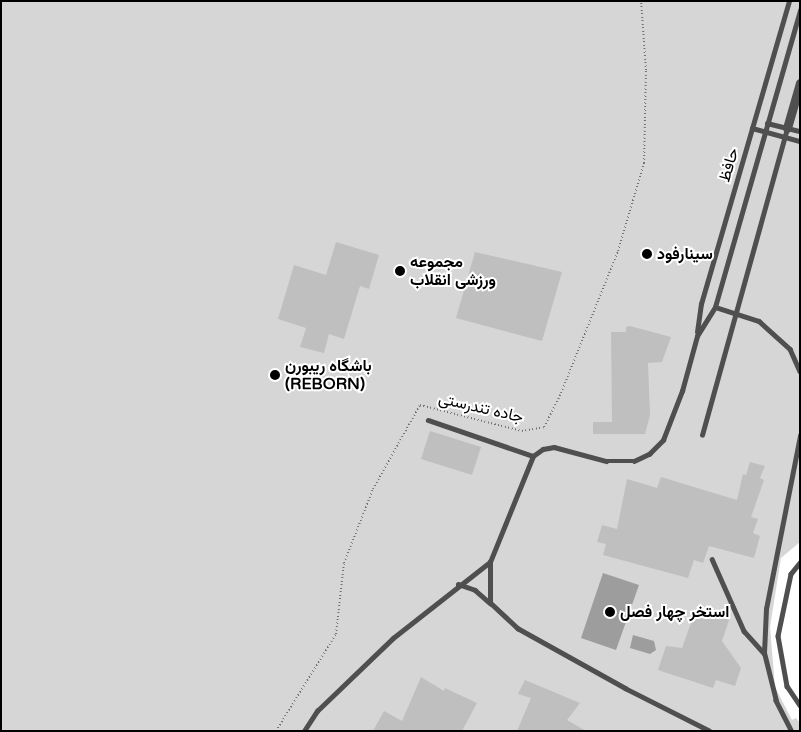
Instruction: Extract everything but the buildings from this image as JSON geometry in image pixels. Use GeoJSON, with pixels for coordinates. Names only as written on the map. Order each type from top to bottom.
{"type":"FeatureCollection","features":[{"type":"Feature","properties":{"kind":"street"},"geometry":{"type":"LineString","coordinates":[[785,132],[800,83]]}},
{"type":"Feature","properties":{"kind":"lane","name":"حافظ"},"geometry":{"type":"LineString","coordinates":[[697,336],[701,304],[788,1]]}},
{"type":"Feature","properties":{"kind":"lane","name":"حافظ"},"geometry":{"type":"LineString","coordinates":[[697,336],[715,307],[800,10]]}},
{"type":"Feature","properties":{"kind":"lane"},"geometry":{"type":"LineString","coordinates":[[767,122],[800,141]]}},
{"type":"Feature","properties":{"kind":"lane"},"geometry":{"type":"LineString","coordinates":[[752,128],[765,132],[800,131]]}},
{"type":"Feature","properties":{"kind":"lane"},"geometry":{"type":"LineString","coordinates":[[702,435],[785,132]]}},
{"type":"Feature","properties":{"kind":"lane"},"geometry":{"type":"LineString","coordinates":[[715,307],[759,321],[790,349],[800,371]]}},
{"type":"Feature","properties":{"kind":"lane"},"geometry":{"type":"LineString","coordinates":[[490,604],[490,562],[533,456],[543,449],[554,446],[606,461],[634,461],[650,454],[670,427],[697,336]]}},
{"type":"Feature","properties":{"kind":"lane"},"geometry":{"type":"LineString","coordinates":[[428,420],[533,456]]}},
{"type":"Feature","properties":{"kind":"lane"},"geometry":{"type":"LineString","coordinates":[[791,731],[776,701],[764,653],[766,609],[800,435]]}},
{"type":"Feature","properties":{"kind":"lane"},"geometry":{"type":"LineString","coordinates":[[712,559],[744,631],[764,653]]}},
{"type":"Feature","properties":{"kind":"lane"},"geometry":{"type":"LineString","coordinates":[[304,731],[317,711],[393,638],[458,584],[490,562]]}},
{"type":"Feature","properties":{"kind":"lane"},"geometry":{"type":"LineString","coordinates":[[800,563],[791,574],[778,636],[787,686],[800,705]]}},
{"type":"Feature","properties":{"kind":"lane"},"geometry":{"type":"LineString","coordinates":[[458,584],[475,590],[518,629],[626,689],[709,731]]}},
{"type":"Feature","properties":{"kind":"path","name":"جاده تندرستی"},"geometry":{"type":"LineString","coordinates":[[276,731],[336,634],[344,564],[373,489],[420,406],[522,431],[544,427],[561,393],[618,251],[644,163],[646,70],[641,1]]}},
{"type":"Feature","properties":{"kind":"shaded area","name":"مجموعه ورزشی انقلاب"},"geometry":{"type":"Polygon","coordinates":[[[1,1],[800,1],[800,542],[781,558],[770,627],[775,687],[792,720],[796,718],[800,723],[800,731],[1,731],[1,1]]]}},
{"type":"Feature","properties":{"kind":"shaded area","name":"استخر چهار فصل"},"geometry":{"type":"Polygon","coordinates":[[[603,573],[639,585],[616,650],[581,638],[603,573]]]}},
{"type":"Feature","properties":{"kind":"shaded area"},"geometry":{"type":"Polygon","coordinates":[[[633,635],[654,641],[656,650],[650,654],[630,648],[633,635]]]}},
{"type":"Feature","properties":{"kind":"place","name":"سینارفود"},"geometry":{"type":"Point","coordinates":[647,254]}},
{"type":"Feature","properties":{"kind":"place","name":"مجموعه ورزشی انقلاب"},"geometry":{"type":"Point","coordinates":[400,271]}},
{"type":"Feature","properties":{"kind":"place","name":"باشگاه ریبورن (REBORN)"},"geometry":{"type":"Point","coordinates":[275,375]}},
{"type":"Feature","properties":{"kind":"place","name":"استخر چهار فصل"},"geometry":{"type":"Point","coordinates":[610,612]}}]}
